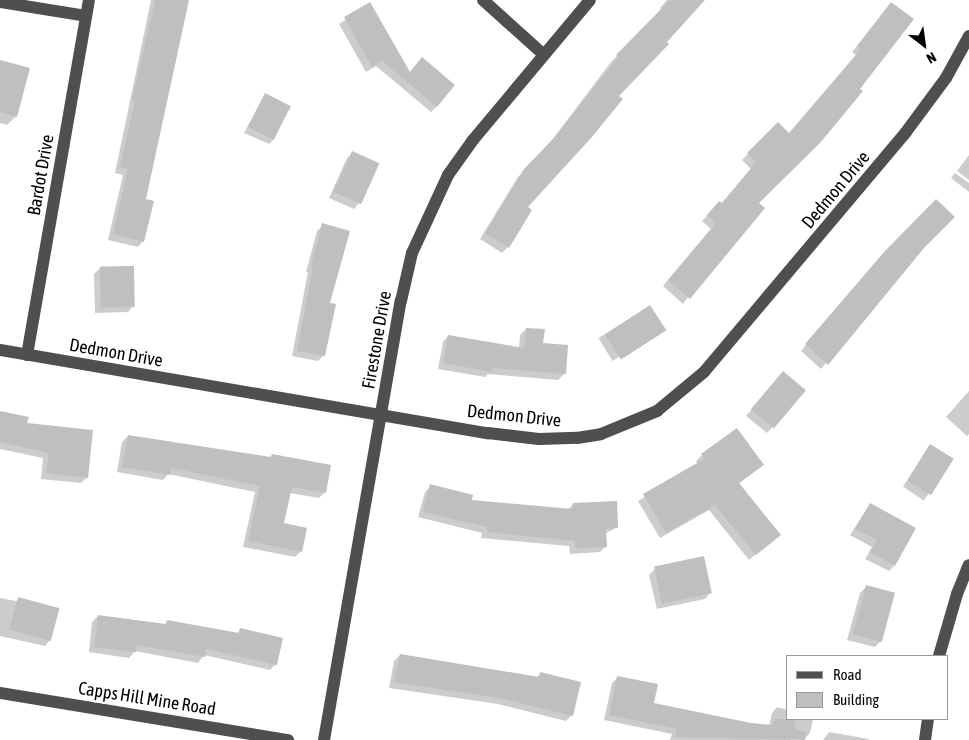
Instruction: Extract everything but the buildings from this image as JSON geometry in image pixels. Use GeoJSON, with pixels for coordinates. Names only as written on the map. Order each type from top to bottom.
{"type":"FeatureCollection","features":[{"type":"Feature","properties":{"kind":"street","name":"Bardot Drive"},"geometry":{"type":"LineString","coordinates":[[28,355],[89,0]]}},
{"type":"Feature","properties":{"kind":"street"},"geometry":{"type":"LineString","coordinates":[[483,0],[544,55]]}},
{"type":"Feature","properties":{"kind":"street","name":"Firestone Drive"},"geometry":{"type":"LineString","coordinates":[[324,740],[381,416],[412,254],[431,207],[473,140],[590,0]]}},
{"type":"Feature","properties":{"kind":"street"},"geometry":{"type":"LineString","coordinates":[[0,2],[86,16]]}},
{"type":"Feature","properties":{"kind":"street","name":"Dedmon Drive"},"geometry":{"type":"LineString","coordinates":[[0,350],[496,434],[577,438],[632,423],[657,411],[704,372],[851,200],[946,78],[969,36]]}},
{"type":"Feature","properties":{"kind":"street"},"geometry":{"type":"LineString","coordinates":[[940,655],[956,594],[969,565]]}},
{"type":"Feature","properties":{"kind":"street","name":"Capps Hill Mine Road"},"geometry":{"type":"LineString","coordinates":[[0,693],[288,740]]}},
{"type":"Feature","properties":{"kind":"street"},"geometry":{"type":"LineString","coordinates":[[925,740],[928,720]]}}]}
